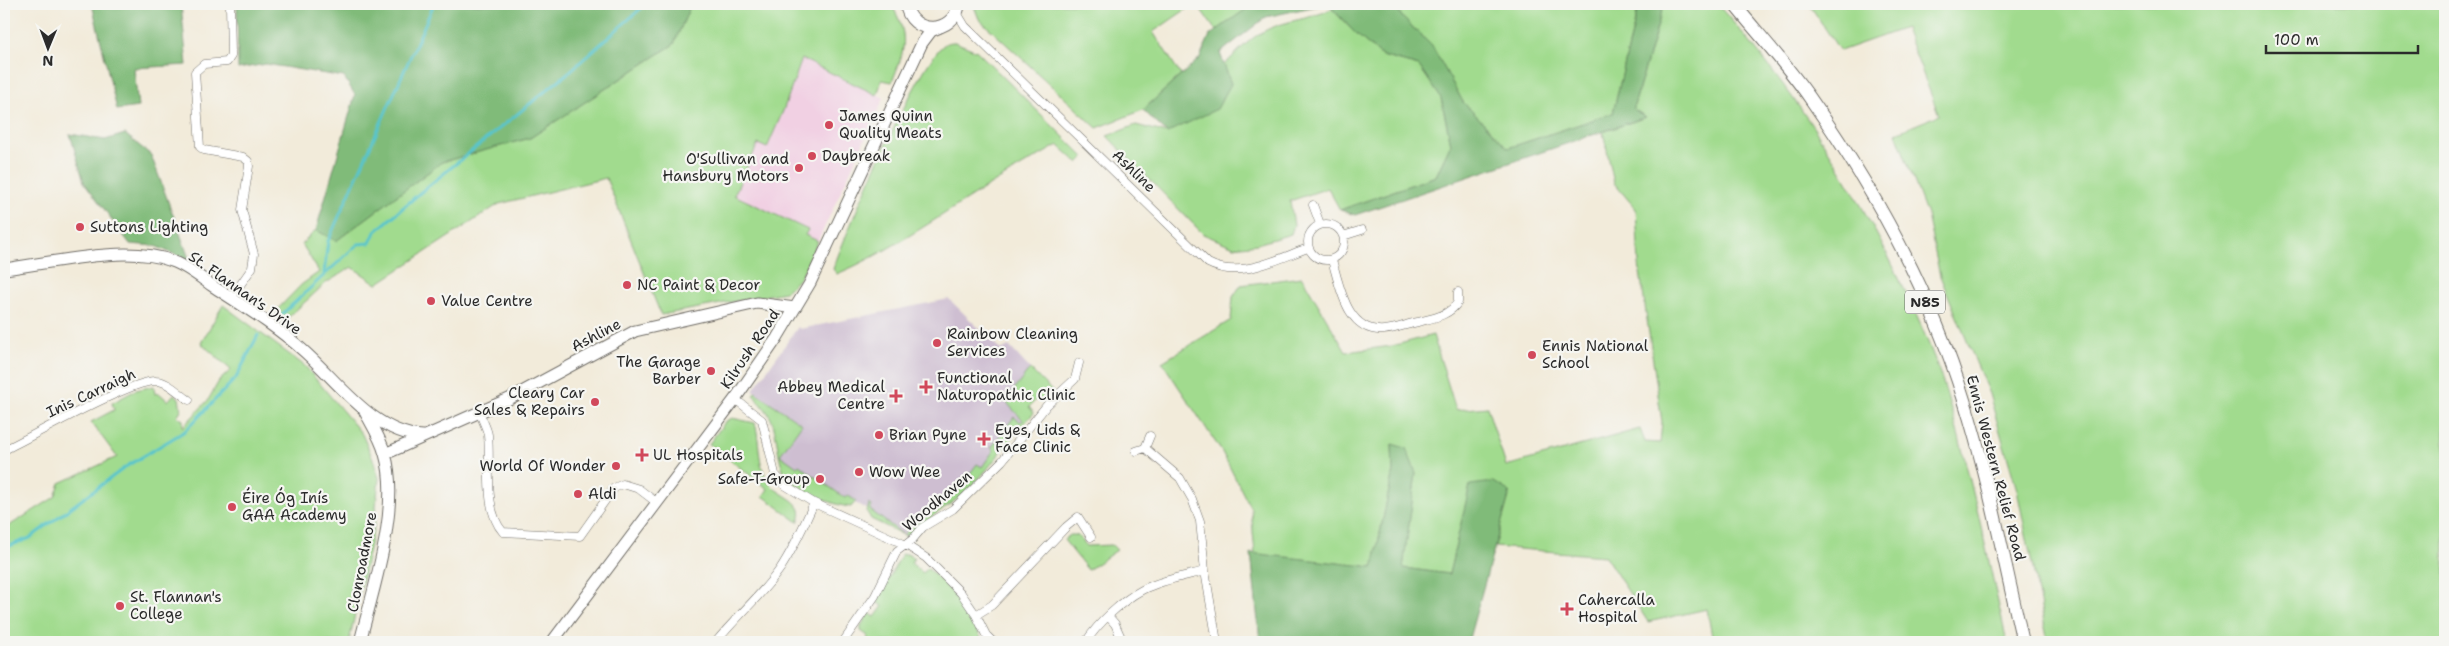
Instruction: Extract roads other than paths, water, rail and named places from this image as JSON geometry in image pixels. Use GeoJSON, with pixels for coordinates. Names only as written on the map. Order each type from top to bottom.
{"type":"FeatureCollection","features":[{"type":"Feature","properties":{"kind":"main road"},"geometry":{"type":"LineString","coordinates":[[906,4],[909,15],[914,22],[925,28],[944,25],[959,6]]}},
{"type":"Feature","properties":{"kind":"main road","name":"Ennis Western Relief Road"},"geometry":{"type":"LineString","coordinates":[[1734,4],[1809,96],[1850,158],[1886,221],[1917,282],[1964,400],[2023,642]]}},
{"type":"Feature","properties":{"kind":"street"},"geometry":{"type":"LineString","coordinates":[[230,4],[231,56],[227,62],[204,64],[196,72],[200,147],[204,150],[242,157],[248,161],[249,166],[242,210],[254,254],[252,268],[231,298]]}},
{"type":"Feature","properties":{"kind":"street","name":"Ashline"},"geometry":{"type":"LineString","coordinates":[[959,6],[959,16],[965,26],[1208,263],[1217,268],[1241,270],[1308,248]]}},
{"type":"Feature","properties":{"kind":"street"},"geometry":{"type":"LineString","coordinates":[[914,22],[920,30],[922,43]]}},
{"type":"Feature","properties":{"kind":"street"},"geometry":{"type":"LineString","coordinates":[[944,25],[960,23],[965,26]]}},
{"type":"Feature","properties":{"kind":"street","name":"Kilrush Road"},"geometry":{"type":"LineString","coordinates":[[552,642],[772,347],[827,248],[922,43],[931,32],[944,25]]}},
{"type":"Feature","properties":{"kind":"street"},"geometry":{"type":"LineString","coordinates":[[4,148],[4,163]]}},
{"type":"Feature","properties":{"kind":"street"},"geometry":{"type":"LineString","coordinates":[[1313,205],[1320,224]]}},
{"type":"Feature","properties":{"kind":"street"},"geometry":{"type":"LineString","coordinates":[[1320,224],[1334,226],[1344,236],[1342,252],[1332,260],[1317,258],[1308,248],[1307,239],[1310,232],[1320,224]]}},
{"type":"Feature","properties":{"kind":"street"},"geometry":{"type":"LineString","coordinates":[[1344,236],[1362,230]]}},
{"type":"Feature","properties":{"kind":"street","name":"St. Flannan's Drive"},"geometry":{"type":"LineString","coordinates":[[4,269],[120,254],[143,254],[172,261],[231,298],[304,352],[360,404]]}},
{"type":"Feature","properties":{"kind":"street"},"geometry":{"type":"LineString","coordinates":[[1332,260],[1350,311],[1357,321],[1365,327],[1385,330],[1446,314],[1458,302],[1458,292]]}},
{"type":"Feature","properties":{"kind":"street","name":"Ashline"},"geometry":{"type":"LineString","coordinates":[[386,454],[423,436],[480,413],[635,331],[757,302],[795,308]]}},
{"type":"Feature","properties":{"kind":"street","name":"Woodhaven"},"geometry":{"type":"LineString","coordinates":[[843,642],[875,596],[897,551],[906,545],[923,527],[953,509],[1002,462],[1047,405],[1075,379],[1079,363]]}},
{"type":"Feature","properties":{"kind":"street","name":"Inis Carraigh"},"geometry":{"type":"LineString","coordinates":[[4,450],[125,390],[146,382],[163,382],[188,400]]}},
{"type":"Feature","properties":{"kind":"street","name":"Woodhaven"},"geometry":{"type":"LineString","coordinates":[[735,399],[762,420],[775,474],[783,484],[814,503],[906,545],[926,558],[943,574],[976,616],[986,635],[993,642]]}},
{"type":"Feature","properties":{"kind":"street"},"geometry":{"type":"LineString","coordinates":[[360,404],[379,420],[406,436],[423,436]]}},
{"type":"Feature","properties":{"kind":"street","name":"Clonroadmore"},"geometry":{"type":"LineString","coordinates":[[360,404],[374,427],[386,454],[388,485],[386,532],[360,642]]}},
{"type":"Feature","properties":{"kind":"street"},"geometry":{"type":"LineString","coordinates":[[480,413],[488,433],[488,474],[495,524],[503,532],[580,536],[614,488],[623,484],[638,489],[656,502]]}},
{"type":"Feature","properties":{"kind":"street"},"geometry":{"type":"LineString","coordinates":[[1136,452],[1145,448],[1150,436]]}},
{"type":"Feature","properties":{"kind":"street"},"geometry":{"type":"LineString","coordinates":[[1145,448],[1180,478],[1192,499],[1200,522],[1205,571],[1217,642]]}},
{"type":"Feature","properties":{"kind":"street"},"geometry":{"type":"LineString","coordinates":[[716,642],[780,569],[794,546],[814,503]]}},
{"type":"Feature","properties":{"kind":"street"},"geometry":{"type":"LineString","coordinates":[[976,616],[992,605],[1066,527],[1078,518],[1091,537]]}},
{"type":"Feature","properties":{"kind":"street"},"geometry":{"type":"LineString","coordinates":[[1086,642],[1108,616],[1142,590],[1205,571]]}},
{"type":"Feature","properties":{"kind":"street"},"geometry":{"type":"LineString","coordinates":[[1108,616],[1116,624],[1123,642]]}},
{"type":"Feature","properties":{"kind":"waterway"},"geometry":{"type":"LineString","coordinates":[[324,273],[328,241],[434,4]]}},
{"type":"Feature","properties":{"kind":"waterway"},"geometry":{"type":"LineString","coordinates":[[280,316],[358,244],[370,243],[375,232],[421,192],[569,72],[646,4]]}},
{"type":"Feature","properties":{"kind":"waterway"},"geometry":{"type":"LineString","coordinates":[[4,548],[30,538],[127,466],[185,431],[236,378],[258,335]]}},
{"type":"Feature","properties":{"kind":"place","name":"James Quinn Quality Meats"},"geometry":{"type":"Point","coordinates":[829,125]}},
{"type":"Feature","properties":{"kind":"place","name":"Daybreak"},"geometry":{"type":"Point","coordinates":[812,156]}},
{"type":"Feature","properties":{"kind":"place","name":"O'Sullivan and Hansbury Motors"},"geometry":{"type":"Point","coordinates":[799,168]}},
{"type":"Feature","properties":{"kind":"place","name":"Suttons Lighting"},"geometry":{"type":"Point","coordinates":[80,227]}},
{"type":"Feature","properties":{"kind":"place","name":"NC Paint & Decor"},"geometry":{"type":"Point","coordinates":[627,285]}},
{"type":"Feature","properties":{"kind":"place","name":"Value Centre"},"geometry":{"type":"Point","coordinates":[431,301]}},
{"type":"Feature","properties":{"kind":"place","name":"Rainbow Cleaning Services"},"geometry":{"type":"Point","coordinates":[937,343]}},
{"type":"Feature","properties":{"kind":"place","name":"Ennis National School"},"geometry":{"type":"Point","coordinates":[1532,355]}},
{"type":"Feature","properties":{"kind":"place","name":"The Garage Barber"},"geometry":{"type":"Point","coordinates":[711,371]}},
{"type":"Feature","properties":{"kind":"place","name":"Functional Naturopathic Clinic"},"geometry":{"type":"Point","coordinates":[926,387]}},
{"type":"Feature","properties":{"kind":"place","name":"Abbey Medical Centre"},"geometry":{"type":"Point","coordinates":[896,396]}},
{"type":"Feature","properties":{"kind":"place","name":"Cleary Car Sales & Repairs"},"geometry":{"type":"Point","coordinates":[595,402]}},
{"type":"Feature","properties":{"kind":"place","name":"Brian Pyne"},"geometry":{"type":"Point","coordinates":[879,435]}},
{"type":"Feature","properties":{"kind":"place","name":"Eyes, Lids & Face Clinic"},"geometry":{"type":"Point","coordinates":[984,439]}},
{"type":"Feature","properties":{"kind":"place","name":"UL Hospitals"},"geometry":{"type":"Point","coordinates":[642,455]}},
{"type":"Feature","properties":{"kind":"place","name":"World Of Wonder"},"geometry":{"type":"Point","coordinates":[616,466]}},
{"type":"Feature","properties":{"kind":"place","name":"Wow Wee"},"geometry":{"type":"Point","coordinates":[859,472]}},
{"type":"Feature","properties":{"kind":"place","name":"Safe-T-Group"},"geometry":{"type":"Point","coordinates":[820,479]}},
{"type":"Feature","properties":{"kind":"place","name":"Aldi"},"geometry":{"type":"Point","coordinates":[578,494]}},
{"type":"Feature","properties":{"kind":"place","name":"Éire Óg Inís GAA Academy"},"geometry":{"type":"Point","coordinates":[232,507]}},
{"type":"Feature","properties":{"kind":"place","name":"St. Flannan's College"},"geometry":{"type":"Point","coordinates":[120,606]}},
{"type":"Feature","properties":{"kind":"place","name":"Cahercalla Hospital"},"geometry":{"type":"Point","coordinates":[1567,609]}}]}
